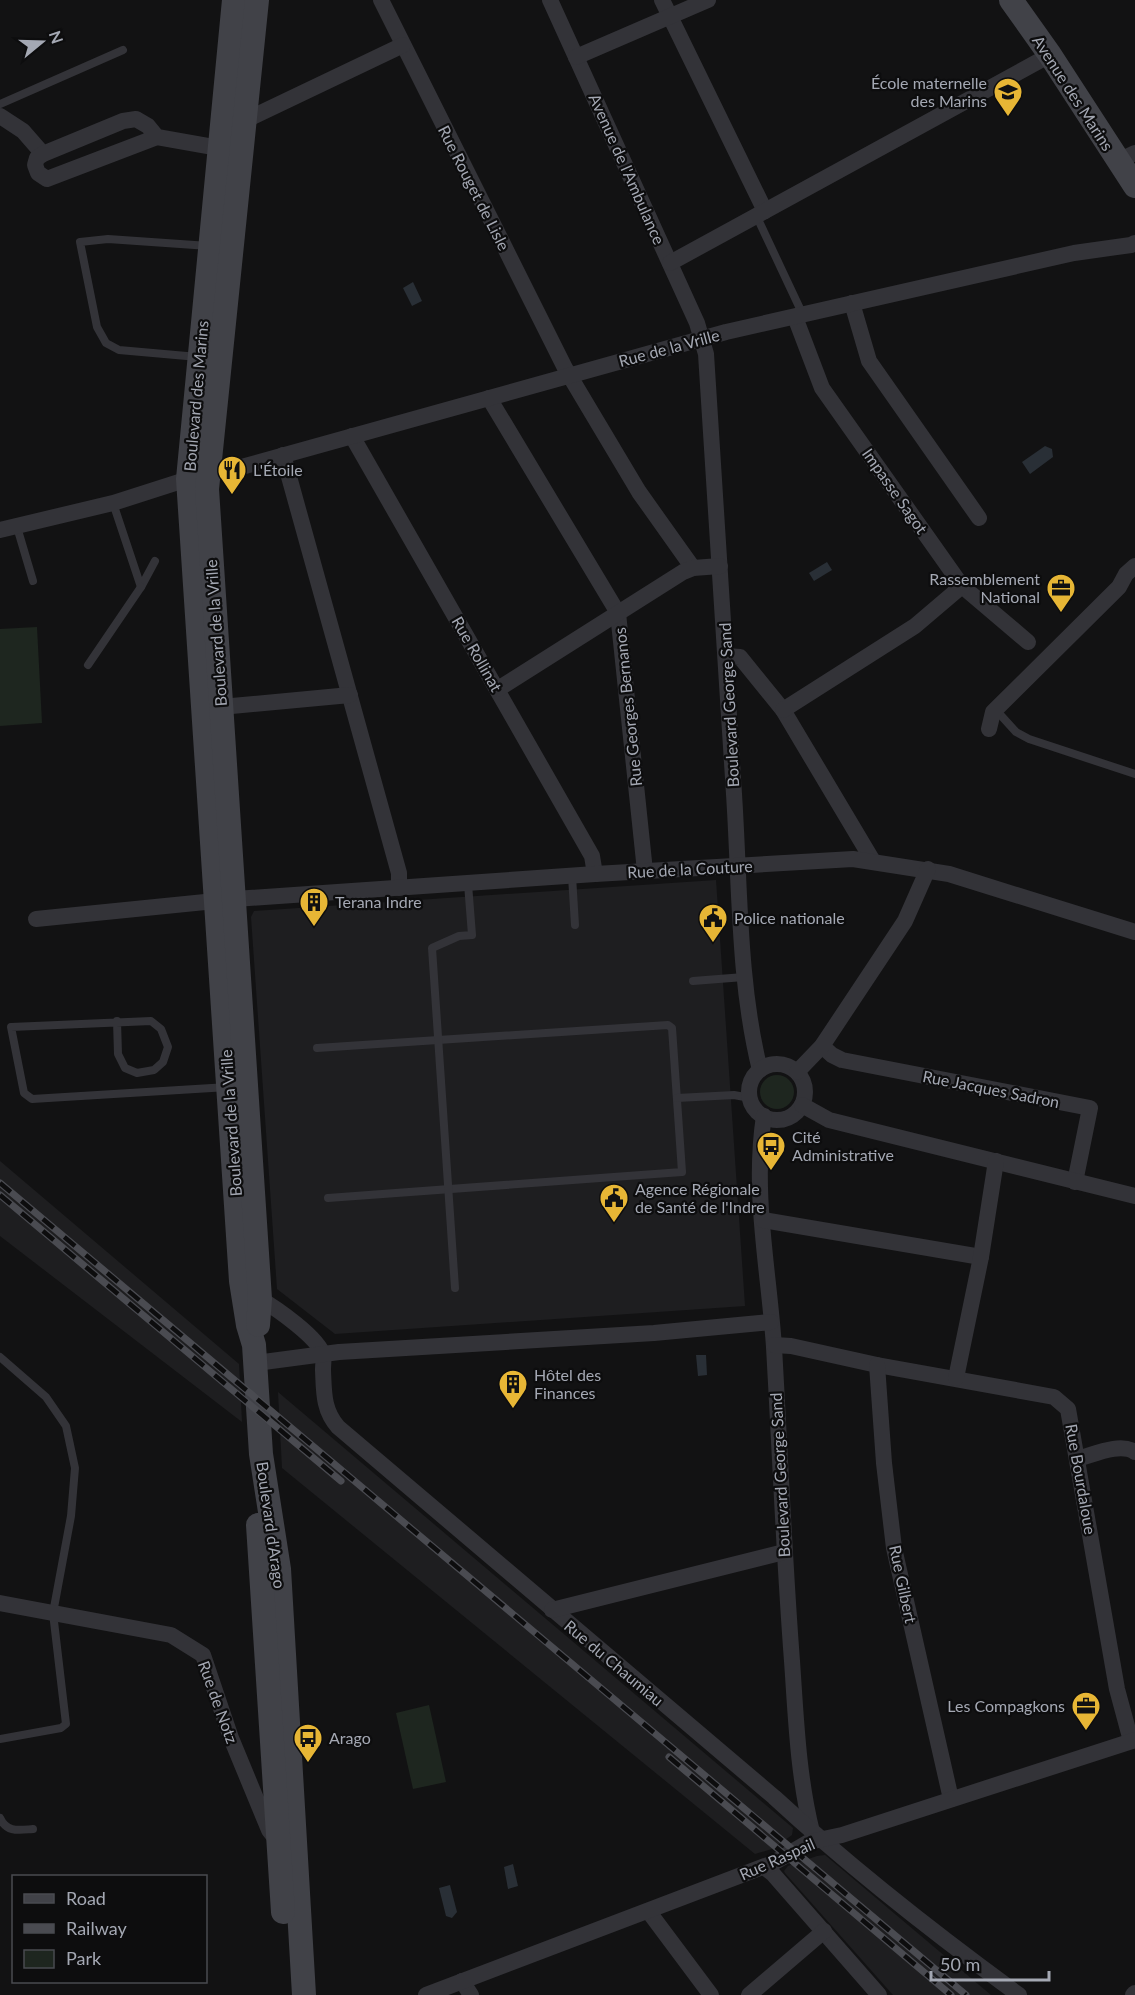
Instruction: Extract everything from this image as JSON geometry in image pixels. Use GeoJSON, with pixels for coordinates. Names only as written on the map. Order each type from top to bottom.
{"type":"FeatureCollection","features":[{"type":"Feature","properties":{"kind":"main road","name":"Boulevard des Marins"},"geometry":{"type":"LineString","coordinates":[[197,476],[198,357],[234,0]]}},
{"type":"Feature","properties":{"kind":"main road","name":"Boulevard des Marins"},"geometry":{"type":"LineString","coordinates":[[197,476],[244,121],[257,0]]}},
{"type":"Feature","properties":{"kind":"main road","name":"Avenue des Marins"},"geometry":{"type":"LineString","coordinates":[[1011,0],[1126,157],[1135,186]]}},
{"type":"Feature","properties":{"kind":"main road","name":"Boulevard de la Vrille"},"geometry":{"type":"LineString","coordinates":[[197,476],[221,707],[225,900]]}},
{"type":"Feature","properties":{"kind":"main road","name":"Boulevard de la Vrille"},"geometry":{"type":"LineString","coordinates":[[197,476],[237,1086],[260,1299],[256,1361]]}},
{"type":"Feature","properties":{"kind":"main road","name":"Boulevard de la Vrille"},"geometry":{"type":"LineString","coordinates":[[237,1086],[241,1281],[256,1361]]}},
{"type":"Feature","properties":{"kind":"main road","name":"Boulevard d'Arago"},"geometry":{"type":"LineString","coordinates":[[256,1361],[261,1454],[279,1569],[289,1995]]}},
{"type":"Feature","properties":{"kind":"main road","name":"Boulevard d'Arago"},"geometry":{"type":"LineString","coordinates":[[287,1840],[304,1995]]}},
{"type":"Feature","properties":{"kind":"street","name":"Rue Rouget de Lisle"},"geometry":{"type":"LineString","coordinates":[[381,0],[569,375],[639,492],[693,568]]}},
{"type":"Feature","properties":{"kind":"street","name":"Avenue de l'Ambulance"},"geometry":{"type":"LineString","coordinates":[[549,0],[670,263],[702,339]]}},
{"type":"Feature","properties":{"kind":"street"},"geometry":{"type":"LineString","coordinates":[[662,0],[761,213]]}},
{"type":"Feature","properties":{"kind":"street"},"geometry":{"type":"LineString","coordinates":[[576,57],[708,0]]}},
{"type":"Feature","properties":{"kind":"street"},"geometry":{"type":"LineString","coordinates":[[244,121],[403,45]]}},
{"type":"Feature","properties":{"kind":"street"},"geometry":{"type":"LineString","coordinates":[[670,263],[1050,55]]}},
{"type":"Feature","properties":{"kind":"street"},"geometry":{"type":"LineString","coordinates":[[0,116],[23,130],[43,154]]}},
{"type":"Feature","properties":{"kind":"street"},"geometry":{"type":"LineString","coordinates":[[157,137],[148,126],[136,119],[123,121],[43,154],[37,158],[35,165],[38,173],[47,179],[157,137],[219,147]]}},
{"type":"Feature","properties":{"kind":"street","name":"Rue de la Vrille"},"geometry":{"type":"LineString","coordinates":[[8,528],[113,503],[197,476],[238,468],[702,339],[1074,253],[1134,247]]}},
{"type":"Feature","properties":{"kind":"street"},"geometry":{"type":"LineString","coordinates":[[852,303],[869,361],[979,518]]}},
{"type":"Feature","properties":{"kind":"street","name":"Impasse Sagot"},"geometry":{"type":"LineString","coordinates":[[799,316],[822,388],[962,586],[1028,642]]}},
{"type":"Feature","properties":{"kind":"street","name":"Boulevard George Sand"},"geometry":{"type":"LineString","coordinates":[[702,339],[706,354],[726,656],[744,977],[752,1037],[760,1070]]}},
{"type":"Feature","properties":{"kind":"street","name":"Rue Georges Bernanos"},"geometry":{"type":"LineString","coordinates":[[489,398],[618,613],[645,871]]}},
{"type":"Feature","properties":{"kind":"street","name":"Rue Rollinat"},"geometry":{"type":"LineString","coordinates":[[352,436],[592,856],[595,874]]}},
{"type":"Feature","properties":{"kind":"street"},"geometry":{"type":"LineString","coordinates":[[282,455],[399,873],[399,888]]}},
{"type":"Feature","properties":{"kind":"street"},"geometry":{"type":"LineString","coordinates":[[498,689],[683,572],[693,568],[720,566]]}},
{"type":"Feature","properties":{"kind":"street"},"geometry":{"type":"LineString","coordinates":[[989,729],[993,712],[1119,587],[1126,574],[1135,567]]}},
{"type":"Feature","properties":{"kind":"street"},"geometry":{"type":"LineString","coordinates":[[783,710],[915,626],[962,586]]}},
{"type":"Feature","properties":{"kind":"street"},"geometry":{"type":"LineString","coordinates":[[726,656],[740,657],[783,710],[873,861]]}},
{"type":"Feature","properties":{"kind":"street"},"geometry":{"type":"LineString","coordinates":[[221,707],[350,695]]}},
{"type":"Feature","properties":{"kind":"street","name":"Rue de la Couture"},"geometry":{"type":"LineString","coordinates":[[36,919],[225,900],[595,874],[853,859],[949,874],[1135,932]]}},
{"type":"Feature","properties":{"kind":"street"},"geometry":{"type":"LineString","coordinates":[[797,1072],[822,1046],[905,921],[928,869]]}},
{"type":"Feature","properties":{"kind":"street","name":"Rue Jacques Sadron"},"geometry":{"type":"LineString","coordinates":[[822,1046],[842,1060],[1090,1108],[1075,1182]]}},
{"type":"Feature","properties":{"kind":"street"},"geometry":{"type":"LineString","coordinates":[[783,1065],[797,1072],[805,1088],[802,1105],[796,1112],[781,1120],[757,1112],[750,1098],[751,1083],[760,1070],[767,1066],[783,1065]]}},
{"type":"Feature","properties":{"kind":"street"},"geometry":{"type":"LineString","coordinates":[[802,1105],[829,1120],[1135,1196]]}},
{"type":"Feature","properties":{"kind":"street","name":"Boulevard George Sand"},"geometry":{"type":"LineString","coordinates":[[764,1116],[759,1149],[774,1345],[784,1552],[802,1784],[814,1838]]}},
{"type":"Feature","properties":{"kind":"street"},"geometry":{"type":"LineString","coordinates":[[956,1378],[981,1257],[996,1161]]}},
{"type":"Feature","properties":{"kind":"street"},"geometry":{"type":"LineString","coordinates":[[763,1220],[981,1257]]}},
{"type":"Feature","properties":{"kind":"street"},"geometry":{"type":"LineString","coordinates":[[260,1299],[281,1311],[311,1338],[323,1354]]}},
{"type":"Feature","properties":{"kind":"street"},"geometry":{"type":"LineString","coordinates":[[256,1361],[323,1354],[654,1333],[771,1322]]}},
{"type":"Feature","properties":{"kind":"street","name":"Rue Bourdaloue"},"geometry":{"type":"LineString","coordinates":[[774,1345],[790,1346],[877,1365],[1054,1397],[1068,1409],[1117,1689],[1133,1741]]}},
{"type":"Feature","properties":{"kind":"street","name":"Rue du Chaumiau"},"geometry":{"type":"LineString","coordinates":[[323,1354],[325,1403],[330,1418],[338,1427],[774,1797],[814,1838],[1019,1995]]}},
{"type":"Feature","properties":{"kind":"street","name":"Rue Gilbert"},"geometry":{"type":"LineString","coordinates":[[877,1365],[884,1463],[894,1548],[951,1799]]}},
{"type":"Feature","properties":{"kind":"street"},"geometry":{"type":"LineString","coordinates":[[1077,1459],[1122,1448],[1135,1452]]}},
{"type":"Feature","properties":{"kind":"street"},"geometry":{"type":"LineString","coordinates":[[552,1610],[784,1552]]}},
{"type":"Feature","properties":{"kind":"street","name":"Rue de Notz"},"geometry":{"type":"LineString","coordinates":[[0,1603],[171,1635],[203,1655],[231,1738],[269,1830],[287,1840]]}},
{"type":"Feature","properties":{"kind":"street","name":"Rue Raspail"},"geometry":{"type":"LineString","coordinates":[[426,1995],[466,1988],[768,1865],[814,1838],[842,1835],[1133,1741]]}},
{"type":"Feature","properties":{"kind":"street"},"geometry":{"type":"LineString","coordinates":[[768,1865],[773,1874],[879,1995]]}},
{"type":"Feature","properties":{"kind":"street"},"geometry":{"type":"LineString","coordinates":[[649,1912],[711,1995]]}},
{"type":"Feature","properties":{"kind":"street"},"geometry":{"type":"LineString","coordinates":[[749,1995],[824,1930]]}},
{"type":"Feature","properties":{"kind":"lane"},"geometry":{"type":"LineString","coordinates":[[0,104],[123,50]]}},
{"type":"Feature","properties":{"kind":"lane"},"geometry":{"type":"LineString","coordinates":[[761,213],[799,316]]}},
{"type":"Feature","properties":{"kind":"lane"},"geometry":{"type":"LineString","coordinates":[[198,357],[119,350],[106,343],[97,327],[80,242],[108,239],[210,246]]}},
{"type":"Feature","properties":{"kind":"lane"},"geometry":{"type":"LineString","coordinates":[[113,503],[141,587]]}},
{"type":"Feature","properties":{"kind":"lane"},"geometry":{"type":"LineString","coordinates":[[8,528],[33,581]]}},
{"type":"Feature","properties":{"kind":"lane"},"geometry":{"type":"LineString","coordinates":[[88,665],[141,587],[155,561]]}},
{"type":"Feature","properties":{"kind":"lane"},"geometry":{"type":"LineString","coordinates":[[996,710],[1016,732],[1029,739],[1135,774]]}},
{"type":"Feature","properties":{"kind":"lane"},"geometry":{"type":"LineString","coordinates":[[572,876],[575,925]]}},
{"type":"Feature","properties":{"kind":"lane"},"geometry":{"type":"LineString","coordinates":[[455,1288],[432,948],[459,936],[472,935],[468,884]]}},
{"type":"Feature","properties":{"kind":"lane"},"geometry":{"type":"LineString","coordinates":[[693,981],[744,977]]}},
{"type":"Feature","properties":{"kind":"lane"},"geometry":{"type":"LineString","coordinates":[[117,1021],[118,1054],[125,1068],[137,1073],[154,1070],[163,1062],[168,1047],[161,1029],[152,1021],[117,1021],[11,1027],[24,1093],[32,1098],[237,1086]]}},
{"type":"Feature","properties":{"kind":"lane"},"geometry":{"type":"LineString","coordinates":[[317,1048],[668,1024],[672,1028],[682,1172],[328,1198]]}},
{"type":"Feature","properties":{"kind":"lane"},"geometry":{"type":"LineString","coordinates":[[677,1098],[734,1095],[750,1098]]}},
{"type":"Feature","properties":{"kind":"lane"},"geometry":{"type":"LineString","coordinates":[[0,1357],[46,1397],[66,1426],[75,1468],[71,1516],[53,1613],[66,1724],[61,1728],[0,1739]]}},
{"type":"Feature","properties":{"kind":"lane"},"geometry":{"type":"LineString","coordinates":[[0,1818],[4,1826],[12,1830],[33,1829]]}},
{"type":"Feature","properties":{"kind":"shaded area"},"geometry":{"type":"Polygon","coordinates":[[[413,282],[422,301],[412,306],[403,288],[413,282]]]}},
{"type":"Feature","properties":{"kind":"shaded area"},"geometry":{"type":"Polygon","coordinates":[[[1045,446],[1052,449],[1053,457],[1030,474],[1022,462],[1045,446]]]}},
{"type":"Feature","properties":{"kind":"shaded area"},"geometry":{"type":"Polygon","coordinates":[[[827,562],[832,570],[814,581],[809,573],[827,562]]]}},
{"type":"Feature","properties":{"kind":"shaded area"},"geometry":{"type":"Polygon","coordinates":[[[716,880],[745,1306],[335,1334],[277,1289],[251,917],[254,911],[716,880]]]}},
{"type":"Feature","properties":{"kind":"shaded area"},"geometry":{"type":"Polygon","coordinates":[[[0,1161],[239,1364],[242,1422],[0,1236],[0,1161]]]}},
{"type":"Feature","properties":{"kind":"shaded area"},"geometry":{"type":"Polygon","coordinates":[[[696,1355],[706,1355],[707,1375],[698,1376],[696,1355]]]}},
{"type":"Feature","properties":{"kind":"shaded area"},"geometry":{"type":"Polygon","coordinates":[[[278,1392],[793,1828],[792,1835],[772,1849],[755,1854],[282,1468],[278,1392]]]}},
{"type":"Feature","properties":{"kind":"shaded area"},"geometry":{"type":"Polygon","coordinates":[[[825,1855],[991,1995],[893,1995],[784,1871],[788,1866],[825,1855]]]}},
{"type":"Feature","properties":{"kind":"shaded area"},"geometry":{"type":"Polygon","coordinates":[[[513,1864],[518,1886],[508,1889],[504,1867],[513,1864]]]}},
{"type":"Feature","properties":{"kind":"shaded area"},"geometry":{"type":"Polygon","coordinates":[[[450,1885],[457,1912],[452,1918],[446,1916],[439,1888],[450,1885]]]}},
{"type":"Feature","properties":{"kind":"green space"},"geometry":{"type":"Polygon","coordinates":[[[37,627],[42,723],[0,726],[0,629],[37,627]]]}},
{"type":"Feature","properties":{"kind":"green space"},"geometry":{"type":"Polygon","coordinates":[[[777,1075],[789,1080],[794,1092],[789,1104],[777,1109],[765,1104],[760,1092],[765,1080],[777,1075]]]}},
{"type":"Feature","properties":{"kind":"green space"},"geometry":{"type":"Polygon","coordinates":[[[429,1705],[446,1782],[413,1789],[396,1713],[429,1705]]]}},
{"type":"Feature","properties":{"kind":"railway"},"geometry":{"type":"LineString","coordinates":[[0,1183],[966,1995]]}},
{"type":"Feature","properties":{"kind":"railway"},"geometry":{"type":"LineString","coordinates":[[0,1195],[341,1481]]}},
{"type":"Feature","properties":{"kind":"railway"},"geometry":{"type":"LineString","coordinates":[[669,1757],[951,1995]]}},
{"type":"Feature","properties":{"kind":"place","name":"École maternelle des Marins"},"geometry":{"type":"Point","coordinates":[1008,118]}},
{"type":"Feature","properties":{"kind":"place","name":"L'Étoile"},"geometry":{"type":"Point","coordinates":[232,496]}},
{"type":"Feature","properties":{"kind":"place","name":"Rassemblement National"},"geometry":{"type":"Point","coordinates":[1061,614]}},
{"type":"Feature","properties":{"kind":"place","name":"Terana Indre"},"geometry":{"type":"Point","coordinates":[314,928]}},
{"type":"Feature","properties":{"kind":"place","name":"Police nationale"},"geometry":{"type":"Point","coordinates":[713,944]}},
{"type":"Feature","properties":{"kind":"place","name":"Cité Administrative"},"geometry":{"type":"Point","coordinates":[771,1172]}},
{"type":"Feature","properties":{"kind":"place","name":"Agence Régionale de Santé de l'Indre"},"geometry":{"type":"Point","coordinates":[614,1224]}},
{"type":"Feature","properties":{"kind":"place","name":"Hôtel des Finances"},"geometry":{"type":"Point","coordinates":[513,1410]}},
{"type":"Feature","properties":{"kind":"place","name":"Les Compagkons"},"geometry":{"type":"Point","coordinates":[1086,1732]}},
{"type":"Feature","properties":{"kind":"place","name":"Arago"},"geometry":{"type":"Point","coordinates":[308,1764]}}]}
